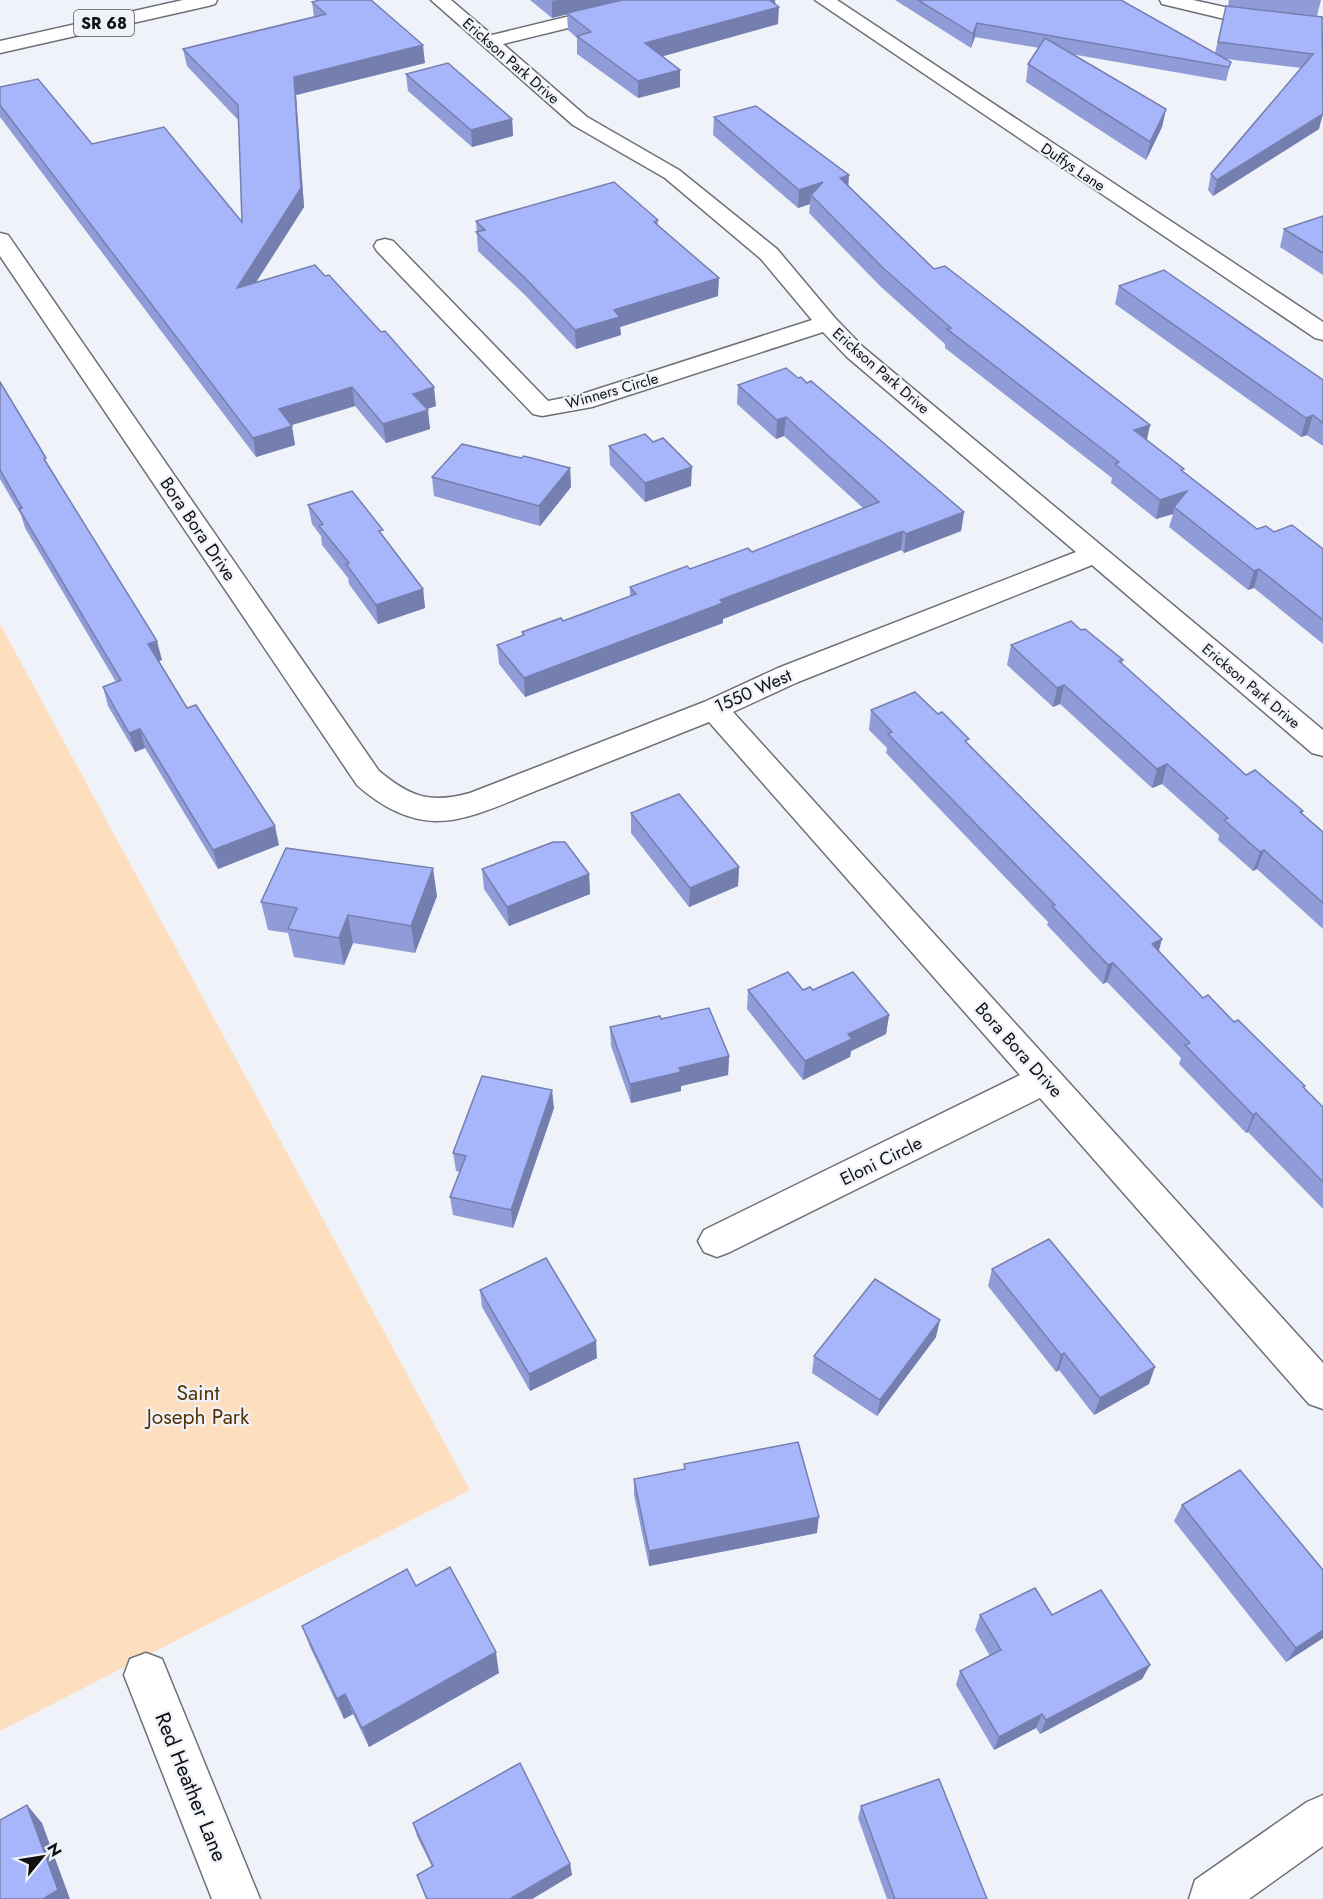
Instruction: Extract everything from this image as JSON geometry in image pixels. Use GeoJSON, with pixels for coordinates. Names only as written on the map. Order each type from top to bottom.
{"type":"FeatureCollection","features":[{"type":"Feature","properties":{"kind":"street","name":"SR 68"},"geometry":{"type":"LineString","coordinates":[[0,47],[208,0]]}},
{"type":"Feature","properties":{"kind":"street","name":"Erickson Park Drive"},"geometry":{"type":"LineString","coordinates":[[440,0],[580,121],[672,174],[770,254],[827,324],[855,352],[1323,746]]}},
{"type":"Feature","properties":{"kind":"street"},"geometry":{"type":"LineString","coordinates":[[488,42],[659,0]]}},
{"type":"Feature","properties":{"kind":"street","name":"Duffys Lane"},"geometry":{"type":"LineString","coordinates":[[824,0],[1323,333]]}},
{"type":"Feature","properties":{"kind":"street"},"geometry":{"type":"LineString","coordinates":[[1169,0],[1229,14],[1323,25]]}},
{"type":"Feature","properties":{"kind":"street","name":"Bora Bora Drive"},"geometry":{"type":"LineString","coordinates":[[0,240],[368,778],[385,794],[407,804]]}},
{"type":"Feature","properties":{"kind":"street","name":"Winners Circle"},"geometry":{"type":"LineString","coordinates":[[385,246],[542,409],[583,402],[827,324]]}},
{"type":"Feature","properties":{"kind":"street","name":"1550 West"},"geometry":{"type":"LineString","coordinates":[[407,804],[440,810],[479,801],[714,709],[788,675],[1096,554]]}},
{"type":"Feature","properties":{"kind":"street","name":"Bora Bora Drive"},"geometry":{"type":"LineString","coordinates":[[714,709],[1323,1391]]}},
{"type":"Feature","properties":{"kind":"street","name":"Eloni Circle"},"geometry":{"type":"LineString","coordinates":[[717,1241],[1045,1079]]}},
{"type":"Feature","properties":{"kind":"street","name":"Red Heather Lane"},"geometry":{"type":"LineString","coordinates":[[146,1675],[236,1899]]}},
{"type":"Feature","properties":{"kind":"street"},"geometry":{"type":"LineString","coordinates":[[1212,1897],[1323,1818]]}},
{"type":"Feature","properties":{"kind":"green space","name":"Saint Joseph Park"},"geometry":{"type":"Polygon","coordinates":[[[0,624],[470,1490],[0,1731],[0,624]]]}},
{"type":"Feature","properties":{"kind":"building"},"geometry":{"type":"Polygon","coordinates":[[[371,0],[423,45],[294,77],[301,188],[237,288],[315,265],[325,276],[329,275],[381,332],[385,331],[434,387],[413,394],[428,410],[383,424],[352,387],[279,409],[292,426],[253,438],[0,105],[0,87],[38,79],[92,144],[164,127],[242,222],[238,105],[183,49],[326,14],[312,2],[371,0]]]}},
{"type":"Feature","properties":{"kind":"building"},"geometry":{"type":"Polygon","coordinates":[[[622,0],[775,0],[771,1],[779,7],[645,43],[680,70],[638,81],[577,36],[591,32],[567,13],[622,0]]]}},
{"type":"Feature","properties":{"kind":"building"},"geometry":{"type":"Polygon","coordinates":[[[918,0],[1121,0],[1231,62],[1229,67],[977,23],[973,34],[918,0]]]}},
{"type":"Feature","properties":{"kind":"building"},"geometry":{"type":"Polygon","coordinates":[[[1226,6],[1322,17],[1323,114],[1217,180],[1211,174],[1313,54],[1218,42],[1226,6]]]}},
{"type":"Feature","properties":{"kind":"building"},"geometry":{"type":"Polygon","coordinates":[[[1045,38],[1166,109],[1150,142],[1028,64],[1045,38]]]}},
{"type":"Feature","properties":{"kind":"building"},"geometry":{"type":"Polygon","coordinates":[[[448,63],[512,119],[471,130],[406,74],[448,63]]]}},
{"type":"Feature","properties":{"kind":"building"},"geometry":{"type":"Polygon","coordinates":[[[756,106],[849,175],[840,178],[934,269],[945,266],[1150,425],[1134,430],[1184,469],[1181,470],[1257,529],[1266,526],[1274,532],[1292,525],[1323,549],[1323,620],[1259,569],[1254,571],[1174,507],[1187,491],[1160,500],[1115,464],[1119,462],[947,329],[951,328],[883,268],[811,195],[823,182],[799,190],[714,117],[756,106]]]}},
{"type":"Feature","properties":{"kind":"building"},"geometry":{"type":"Polygon","coordinates":[[[614,182],[658,220],[654,222],[719,278],[614,310],[620,317],[575,330],[476,232],[485,230],[476,221],[614,182]]]}},
{"type":"Feature","properties":{"kind":"building"},"geometry":{"type":"Polygon","coordinates":[[[1323,216],[1323,253],[1284,229],[1323,216]]]}},
{"type":"Feature","properties":{"kind":"building"},"geometry":{"type":"Polygon","coordinates":[[[1164,270],[1323,380],[1323,423],[1313,415],[1306,418],[1119,286],[1164,270]]]}},
{"type":"Feature","properties":{"kind":"building"},"geometry":{"type":"Polygon","coordinates":[[[786,368],[807,383],[811,381],[964,512],[906,534],[903,531],[720,600],[723,603],[524,678],[497,645],[524,635],[522,632],[561,618],[563,621],[636,594],[630,587],[687,566],[690,569],[748,548],[752,552],[879,502],[786,417],[777,420],[738,385],[786,368]]]}},
{"type":"Feature","properties":{"kind":"building"},"geometry":{"type":"Polygon","coordinates":[[[0,382],[46,458],[44,459],[157,641],[148,644],[187,708],[196,705],[275,826],[213,850],[140,729],[129,733],[103,687],[121,680],[19,509],[22,508],[0,470],[0,382]]]}},
{"type":"Feature","properties":{"kind":"building"},"geometry":{"type":"Polygon","coordinates":[[[645,434],[653,442],[663,438],[692,467],[645,483],[609,446],[645,434]]]}},
{"type":"Feature","properties":{"kind":"building"},"geometry":{"type":"Polygon","coordinates":[[[462,444],[570,468],[539,506],[432,477],[462,444]]]}},
{"type":"Feature","properties":{"kind":"building"},"geometry":{"type":"Polygon","coordinates":[[[352,491],[383,530],[379,531],[423,589],[376,605],[346,564],[349,563],[319,526],[323,524],[308,505],[352,491]]]}},
{"type":"Feature","properties":{"kind":"building"},"geometry":{"type":"Polygon","coordinates":[[[1071,621],[1081,630],[1085,629],[1123,660],[1119,661],[1246,775],[1255,770],[1303,811],[1300,812],[1323,832],[1323,903],[1264,850],[1260,852],[1224,820],[1228,818],[1167,764],[1157,769],[1064,685],[1057,688],[1011,645],[1071,621]]]}},
{"type":"Feature","properties":{"kind":"building"},"geometry":{"type":"Polygon","coordinates":[[[915,692],[938,714],[942,712],[969,739],[965,741],[1162,939],[1152,944],[1203,998],[1208,995],[1234,1022],[1238,1020],[1305,1086],[1303,1087],[1323,1107],[1323,1182],[1185,1045],[1190,1043],[1113,963],[1108,965],[1052,906],[1055,905],[888,734],[892,732],[871,710],[915,692]]]}},
{"type":"Feature","properties":{"kind":"building"},"geometry":{"type":"Polygon","coordinates":[[[679,794],[739,867],[690,888],[631,813],[679,794]]]}},
{"type":"Feature","properties":{"kind":"building"},"geometry":{"type":"Polygon","coordinates":[[[553,842],[565,842],[589,874],[507,907],[482,869],[553,842]]]}},
{"type":"Feature","properties":{"kind":"building"},"geometry":{"type":"Polygon","coordinates":[[[286,848],[433,868],[411,926],[348,915],[339,938],[288,929],[297,908],[261,902],[286,848]]]}},
{"type":"Feature","properties":{"kind":"building"},"geometry":{"type":"Polygon","coordinates":[[[788,972],[803,990],[810,987],[813,990],[853,972],[889,1015],[848,1034],[852,1039],[805,1061],[748,990],[788,972]]]}},
{"type":"Feature","properties":{"kind":"building"},"geometry":{"type":"Polygon","coordinates":[[[709,1008],[729,1056],[679,1068],[681,1072],[630,1084],[610,1027],[709,1008]]]}},
{"type":"Feature","properties":{"kind":"building"},"geometry":{"type":"Polygon","coordinates":[[[482,1076],[552,1090],[511,1210],[450,1197],[466,1156],[453,1153],[482,1076]]]}},
{"type":"Feature","properties":{"kind":"building"},"geometry":{"type":"Polygon","coordinates":[[[1049,1239],[1155,1367],[1100,1398],[1064,1353],[1061,1355],[992,1269],[1049,1239]]]}},
{"type":"Feature","properties":{"kind":"building"},"geometry":{"type":"Polygon","coordinates":[[[546,1258],[596,1341],[529,1374],[480,1290],[546,1258]]]}},
{"type":"Feature","properties":{"kind":"building"},"geometry":{"type":"Polygon","coordinates":[[[875,1279],[940,1320],[880,1400],[814,1356],[875,1279]]]}},
{"type":"Feature","properties":{"kind":"building"},"geometry":{"type":"Polygon","coordinates":[[[798,1442],[819,1517],[649,1551],[634,1479],[685,1469],[684,1464],[798,1442]]]}},
{"type":"Feature","properties":{"kind":"building"},"geometry":{"type":"Polygon","coordinates":[[[1240,1470],[1323,1570],[1323,1630],[1296,1648],[1182,1505],[1240,1470]]]}},
{"type":"Feature","properties":{"kind":"building"},"geometry":{"type":"Polygon","coordinates":[[[450,1567],[496,1652],[362,1728],[345,1694],[337,1699],[302,1626],[407,1569],[416,1586],[450,1567]]]}},
{"type":"Feature","properties":{"kind":"building"},"geometry":{"type":"Polygon","coordinates":[[[1035,1588],[1052,1615],[1101,1590],[1150,1665],[1046,1720],[1042,1714],[999,1737],[960,1671],[1001,1650],[980,1615],[1035,1588]]]}},
{"type":"Feature","properties":{"kind":"building"},"geometry":{"type":"Polygon","coordinates":[[[520,1763],[570,1864],[510,1899],[427,1899],[417,1875],[433,1866],[413,1823],[520,1763]]]}},
{"type":"Feature","properties":{"kind":"building"},"geometry":{"type":"Polygon","coordinates":[[[939,1779],[987,1899],[895,1899],[861,1806],[939,1779]]]}},
{"type":"Feature","properties":{"kind":"building"},"geometry":{"type":"Polygon","coordinates":[[[27,1805],[58,1890],[43,1899],[0,1899],[0,1820],[27,1805]]]}}]}
